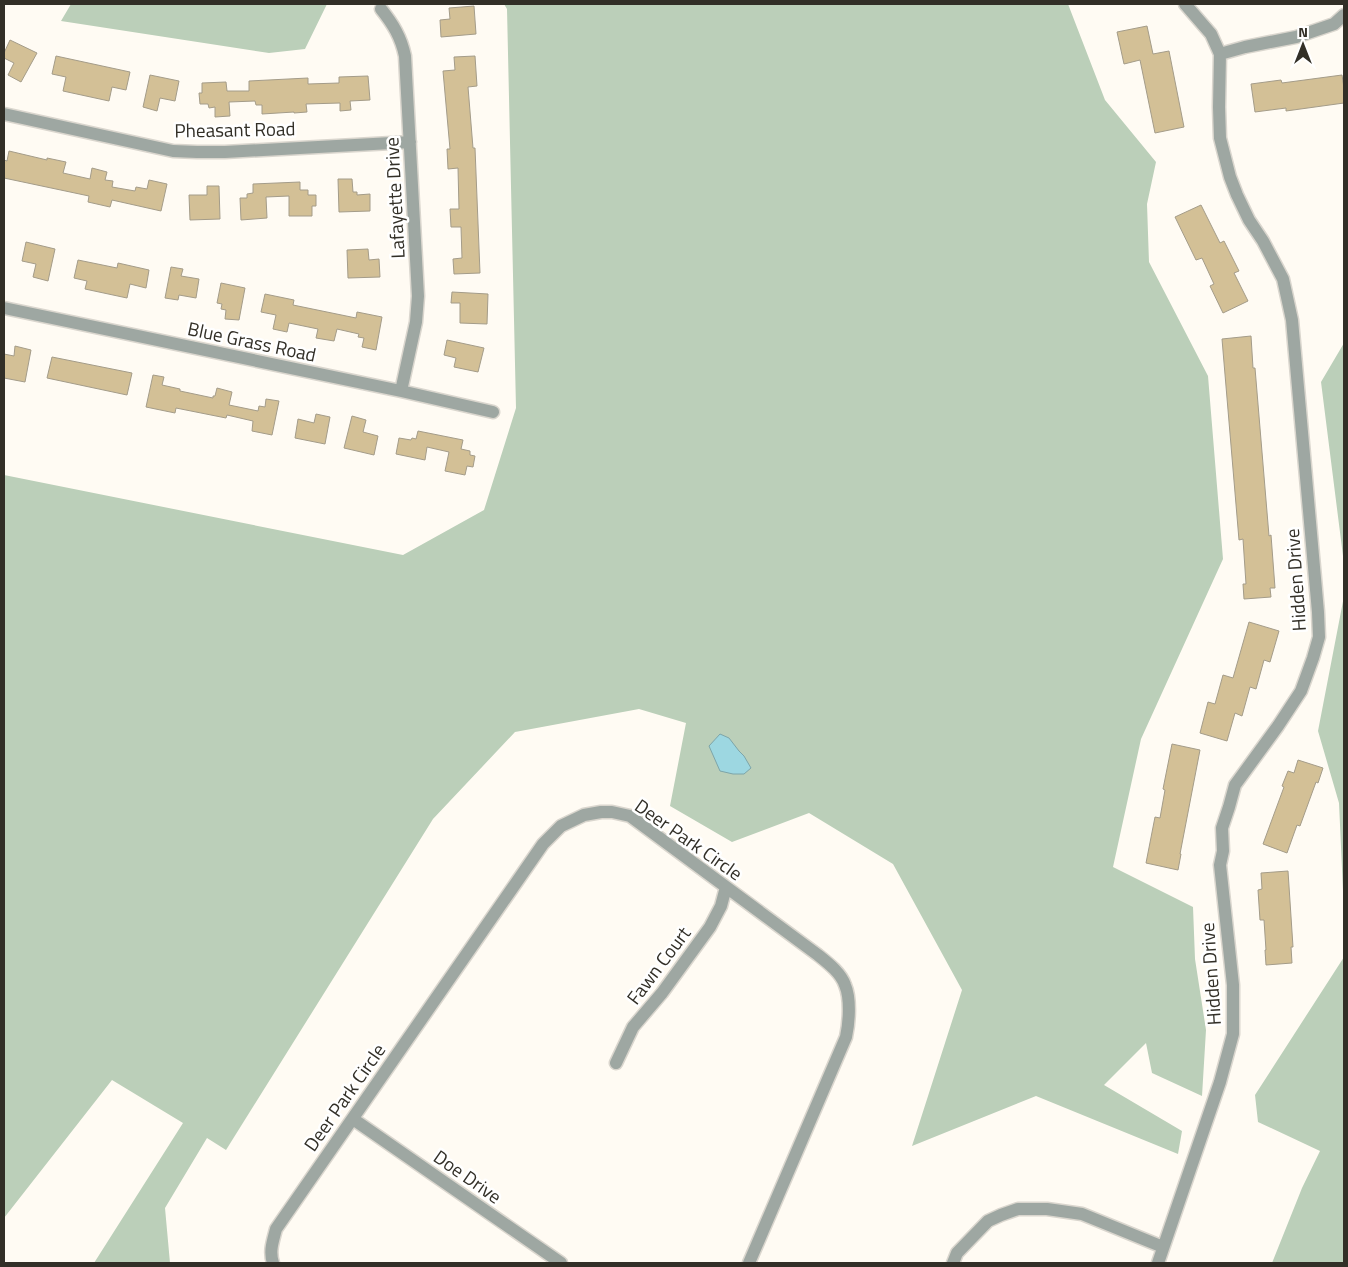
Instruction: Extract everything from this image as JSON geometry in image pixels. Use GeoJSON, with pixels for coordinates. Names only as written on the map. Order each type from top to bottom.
{"type":"FeatureCollection","features":[{"type":"Feature","properties":{"kind":"street","name":"Hidden Drive"},"geometry":{"type":"LineString","coordinates":[[1158,1263],[1220,1082],[1233,1034],[1233,985],[1220,865],[1223,851],[1222,828],[1235,785],[1301,691],[1319,637],[1292,320],[1283,279],[1263,241],[1248,220],[1230,177],[1220,138],[1220,54],[1211,34],[1186,4]]}},
{"type":"Feature","properties":{"kind":"street","name":"Lafayette Drive"},"geometry":{"type":"LineString","coordinates":[[381,9],[392,23],[403,46],[410,142],[418,296],[416,322],[401,391]]}},
{"type":"Feature","properties":{"kind":"street"},"geometry":{"type":"LineString","coordinates":[[1220,54],[1296,37],[1334,24],[1344,15]]}},
{"type":"Feature","properties":{"kind":"street","name":"Pheasant Road"},"geometry":{"type":"LineString","coordinates":[[4,114],[184,151],[225,152],[410,142]]}},
{"type":"Feature","properties":{"kind":"street","name":"Blue Grass Road"},"geometry":{"type":"LineString","coordinates":[[4,308],[493,412]]}},
{"type":"Feature","properties":{"kind":"street","name":"Deer Park Circle"},"geometry":{"type":"LineString","coordinates":[[273,1263],[271,1257],[272,1244],[276,1229],[543,844],[561,826],[584,815],[612,812],[630,816],[818,955],[845,984],[848,995],[849,1024],[846,1037],[749,1263]]}},
{"type":"Feature","properties":{"kind":"street","name":"Fawn Court"},"geometry":{"type":"LineString","coordinates":[[616,1063],[633,1027],[662,993],[710,927],[721,906],[726,887]]}},
{"type":"Feature","properties":{"kind":"street","name":"Doe Drive"},"geometry":{"type":"LineString","coordinates":[[352,1118],[561,1263]]}},
{"type":"Feature","properties":{"kind":"street"},"geometry":{"type":"LineString","coordinates":[[953,1263],[956,1252],[988,1221],[1018,1209],[1047,1209],[1082,1214],[1163,1247]]}},
{"type":"Feature","properties":{"kind":"green space"},"geometry":{"type":"Polygon","coordinates":[[[71,4],[327,4],[305,49],[269,53],[61,21],[71,4]]]}},
{"type":"Feature","properties":{"kind":"green space"},"geometry":{"type":"Polygon","coordinates":[[[504,4],[1068,4],[1105,100],[1156,162],[1147,204],[1149,262],[1208,376],[1223,559],[1141,739],[1113,867],[1193,907],[1195,959],[1206,1030],[1202,1096],[1152,1073],[1146,1043],[1104,1085],[1182,1131],[1178,1154],[1036,1096],[912,1146],[962,990],[893,864],[809,813],[732,842],[670,806],[686,723],[639,709],[515,732],[433,819],[226,1150],[207,1138],[165,1208],[170,1263],[94,1263],[183,1123],[112,1080],[4,1218],[4,475],[403,555],[484,510],[516,408],[507,9],[504,4]]]}},
{"type":"Feature","properties":{"kind":"green space"},"geometry":{"type":"Polygon","coordinates":[[[1344,343],[1344,564],[1321,382],[1344,343]]]}},
{"type":"Feature","properties":{"kind":"green space"},"geometry":{"type":"Polygon","coordinates":[[[1344,596],[1344,913],[1339,803],[1318,731],[1344,596]]]}},
{"type":"Feature","properties":{"kind":"green space"},"geometry":{"type":"Polygon","coordinates":[[[1344,957],[1344,1263],[1272,1263],[1302,1188],[1320,1151],[1258,1122],[1255,1095],[1344,957]]]}},
{"type":"Feature","properties":{"kind":"water"},"geometry":{"type":"Polygon","coordinates":[[[720,734],[729,738],[744,756],[751,768],[744,774],[720,771],[709,746],[720,734]]]}},
{"type":"Feature","properties":{"kind":"building"},"geometry":{"type":"Polygon","coordinates":[[[474,6],[476,34],[441,37],[440,20],[450,19],[449,8],[474,6]]]}},
{"type":"Feature","properties":{"kind":"building"},"geometry":{"type":"Polygon","coordinates":[[[1147,26],[1153,54],[1169,51],[1184,127],[1155,133],[1140,60],[1124,64],[1117,32],[1147,26]]]}},
{"type":"Feature","properties":{"kind":"building"},"geometry":{"type":"Polygon","coordinates":[[[10,40],[37,53],[21,82],[8,75],[14,63],[4,58],[4,53],[10,40]]]}},
{"type":"Feature","properties":{"kind":"building"},"geometry":{"type":"Polygon","coordinates":[[[56,56],[130,72],[126,90],[112,87],[109,101],[63,91],[66,77],[52,74],[56,56]]]}},
{"type":"Feature","properties":{"kind":"building"},"geometry":{"type":"Polygon","coordinates":[[[475,56],[477,86],[468,87],[473,148],[475,148],[480,273],[454,274],[453,259],[462,258],[461,227],[451,227],[450,209],[459,209],[458,168],[448,169],[447,149],[450,149],[443,71],[455,70],[454,57],[475,56]]]}},
{"type":"Feature","properties":{"kind":"building"},"geometry":{"type":"Polygon","coordinates":[[[150,75],[179,81],[175,101],[160,98],[157,111],[143,107],[150,75]]]}},
{"type":"Feature","properties":{"kind":"building"},"geometry":{"type":"Polygon","coordinates":[[[1342,75],[1344,103],[1286,111],[1286,108],[1255,112],[1251,84],[1281,80],[1282,83],[1342,75]]]}},
{"type":"Feature","properties":{"kind":"building"},"geometry":{"type":"Polygon","coordinates":[[[368,76],[370,100],[350,101],[351,110],[340,111],[340,103],[306,104],[307,112],[262,114],[262,105],[256,105],[255,101],[229,102],[230,116],[215,117],[215,107],[209,108],[208,104],[200,104],[199,93],[202,93],[202,83],[226,82],[227,91],[249,91],[249,81],[308,78],[308,84],[339,83],[339,77],[368,76]]]}},
{"type":"Feature","properties":{"kind":"building"},"geometry":{"type":"Polygon","coordinates":[[[9,151],[47,160],[47,158],[66,162],[63,173],[90,179],[92,168],[107,172],[105,180],[113,181],[112,187],[135,191],[136,187],[147,189],[149,180],[167,184],[161,211],[112,200],[110,207],[88,202],[89,196],[4,178],[4,160],[7,161],[9,151]]]}},
{"type":"Feature","properties":{"kind":"building"},"geometry":{"type":"Polygon","coordinates":[[[338,179],[352,179],[353,192],[357,192],[357,195],[370,194],[370,211],[339,212],[338,179]]]}},
{"type":"Feature","properties":{"kind":"building"},"geometry":{"type":"Polygon","coordinates":[[[300,182],[300,190],[308,190],[308,195],[316,195],[316,206],[312,206],[312,216],[289,216],[289,196],[266,197],[267,218],[241,220],[240,198],[247,198],[247,194],[253,193],[253,184],[300,182]]]}},
{"type":"Feature","properties":{"kind":"building"},"geometry":{"type":"Polygon","coordinates":[[[207,186],[219,186],[220,219],[190,220],[189,195],[207,195],[207,186]]]}},
{"type":"Feature","properties":{"kind":"building"},"geometry":{"type":"Polygon","coordinates":[[[1201,205],[1220,243],[1224,241],[1239,271],[1234,273],[1248,301],[1223,313],[1210,286],[1214,284],[1202,258],[1196,260],[1175,217],[1201,205]]]}},
{"type":"Feature","properties":{"kind":"building"},"geometry":{"type":"Polygon","coordinates":[[[26,242],[55,249],[48,281],[33,277],[36,264],[22,261],[26,242]]]}},
{"type":"Feature","properties":{"kind":"building"},"geometry":{"type":"Polygon","coordinates":[[[368,249],[369,260],[379,259],[380,277],[348,278],[347,250],[368,249]]]}},
{"type":"Feature","properties":{"kind":"building"},"geometry":{"type":"Polygon","coordinates":[[[78,260],[117,268],[118,263],[149,270],[146,288],[130,284],[127,298],[85,289],[87,281],[74,278],[78,260]]]}},
{"type":"Feature","properties":{"kind":"building"},"geometry":{"type":"Polygon","coordinates":[[[171,267],[183,269],[181,276],[199,279],[196,298],[179,295],[178,300],[165,298],[171,267]]]}},
{"type":"Feature","properties":{"kind":"building"},"geometry":{"type":"Polygon","coordinates":[[[221,283],[245,288],[239,320],[225,319],[226,310],[221,309],[222,304],[217,303],[221,283]]]}},
{"type":"Feature","properties":{"kind":"building"},"geometry":{"type":"Polygon","coordinates":[[[452,292],[488,294],[487,324],[460,323],[460,303],[451,303],[452,292]]]}},
{"type":"Feature","properties":{"kind":"building"},"geometry":{"type":"Polygon","coordinates":[[[265,294],[294,300],[293,305],[356,318],[357,312],[382,317],[376,350],[362,347],[364,338],[358,337],[359,334],[337,329],[334,341],[316,338],[318,329],[289,323],[287,332],[273,329],[276,315],[261,312],[265,294]]]}},
{"type":"Feature","properties":{"kind":"building"},"geometry":{"type":"Polygon","coordinates":[[[1251,336],[1275,588],[1270,588],[1271,597],[1244,599],[1243,584],[1246,584],[1243,539],[1239,540],[1222,339],[1251,336]]]}},
{"type":"Feature","properties":{"kind":"building"},"geometry":{"type":"Polygon","coordinates":[[[447,340],[484,348],[478,372],[454,367],[456,358],[444,355],[447,340]]]}},
{"type":"Feature","properties":{"kind":"building"},"geometry":{"type":"Polygon","coordinates":[[[15,346],[31,350],[25,382],[4,378],[4,354],[14,356],[15,346]]]}},
{"type":"Feature","properties":{"kind":"building"},"geometry":{"type":"Polygon","coordinates":[[[52,357],[132,373],[127,395],[47,378],[52,357]]]}},
{"type":"Feature","properties":{"kind":"building"},"geometry":{"type":"Polygon","coordinates":[[[153,375],[164,377],[162,385],[180,389],[180,391],[213,398],[217,388],[232,392],[229,405],[258,411],[259,406],[265,407],[266,399],[279,401],[272,435],[252,431],[253,421],[227,415],[226,418],[176,408],[175,413],[146,407],[153,375]]]}},
{"type":"Feature","properties":{"kind":"building"},"geometry":{"type":"Polygon","coordinates":[[[316,414],[330,417],[325,444],[295,438],[298,419],[314,423],[316,414]]]}},
{"type":"Feature","properties":{"kind":"building"},"geometry":{"type":"Polygon","coordinates":[[[352,416],[366,420],[363,432],[378,436],[374,455],[344,448],[352,416]]]}},
{"type":"Feature","properties":{"kind":"building"},"geometry":{"type":"Polygon","coordinates":[[[418,431],[463,440],[461,449],[470,451],[470,455],[475,456],[473,467],[467,466],[465,475],[445,471],[449,452],[427,447],[425,460],[396,454],[399,438],[416,439],[418,431]]]}},
{"type":"Feature","properties":{"kind":"building"},"geometry":{"type":"Polygon","coordinates":[[[1249,622],[1279,631],[1270,662],[1264,660],[1256,689],[1250,687],[1242,716],[1235,713],[1227,741],[1200,733],[1208,702],[1215,704],[1223,675],[1233,678],[1249,622]]]}},
{"type":"Feature","properties":{"kind":"building"},"geometry":{"type":"Polygon","coordinates":[[[1172,744],[1200,750],[1178,870],[1146,863],[1155,817],[1160,818],[1165,790],[1163,789],[1172,744]]]}},
{"type":"Feature","properties":{"kind":"building"},"geometry":{"type":"Polygon","coordinates":[[[1298,760],[1323,768],[1300,826],[1297,825],[1287,853],[1263,844],[1288,771],[1294,773],[1298,760]]]}},
{"type":"Feature","properties":{"kind":"building"},"geometry":{"type":"Polygon","coordinates":[[[1288,871],[1293,947],[1291,947],[1292,963],[1266,965],[1264,920],[1260,920],[1258,890],[1262,889],[1261,873],[1288,871]]]}}]}
